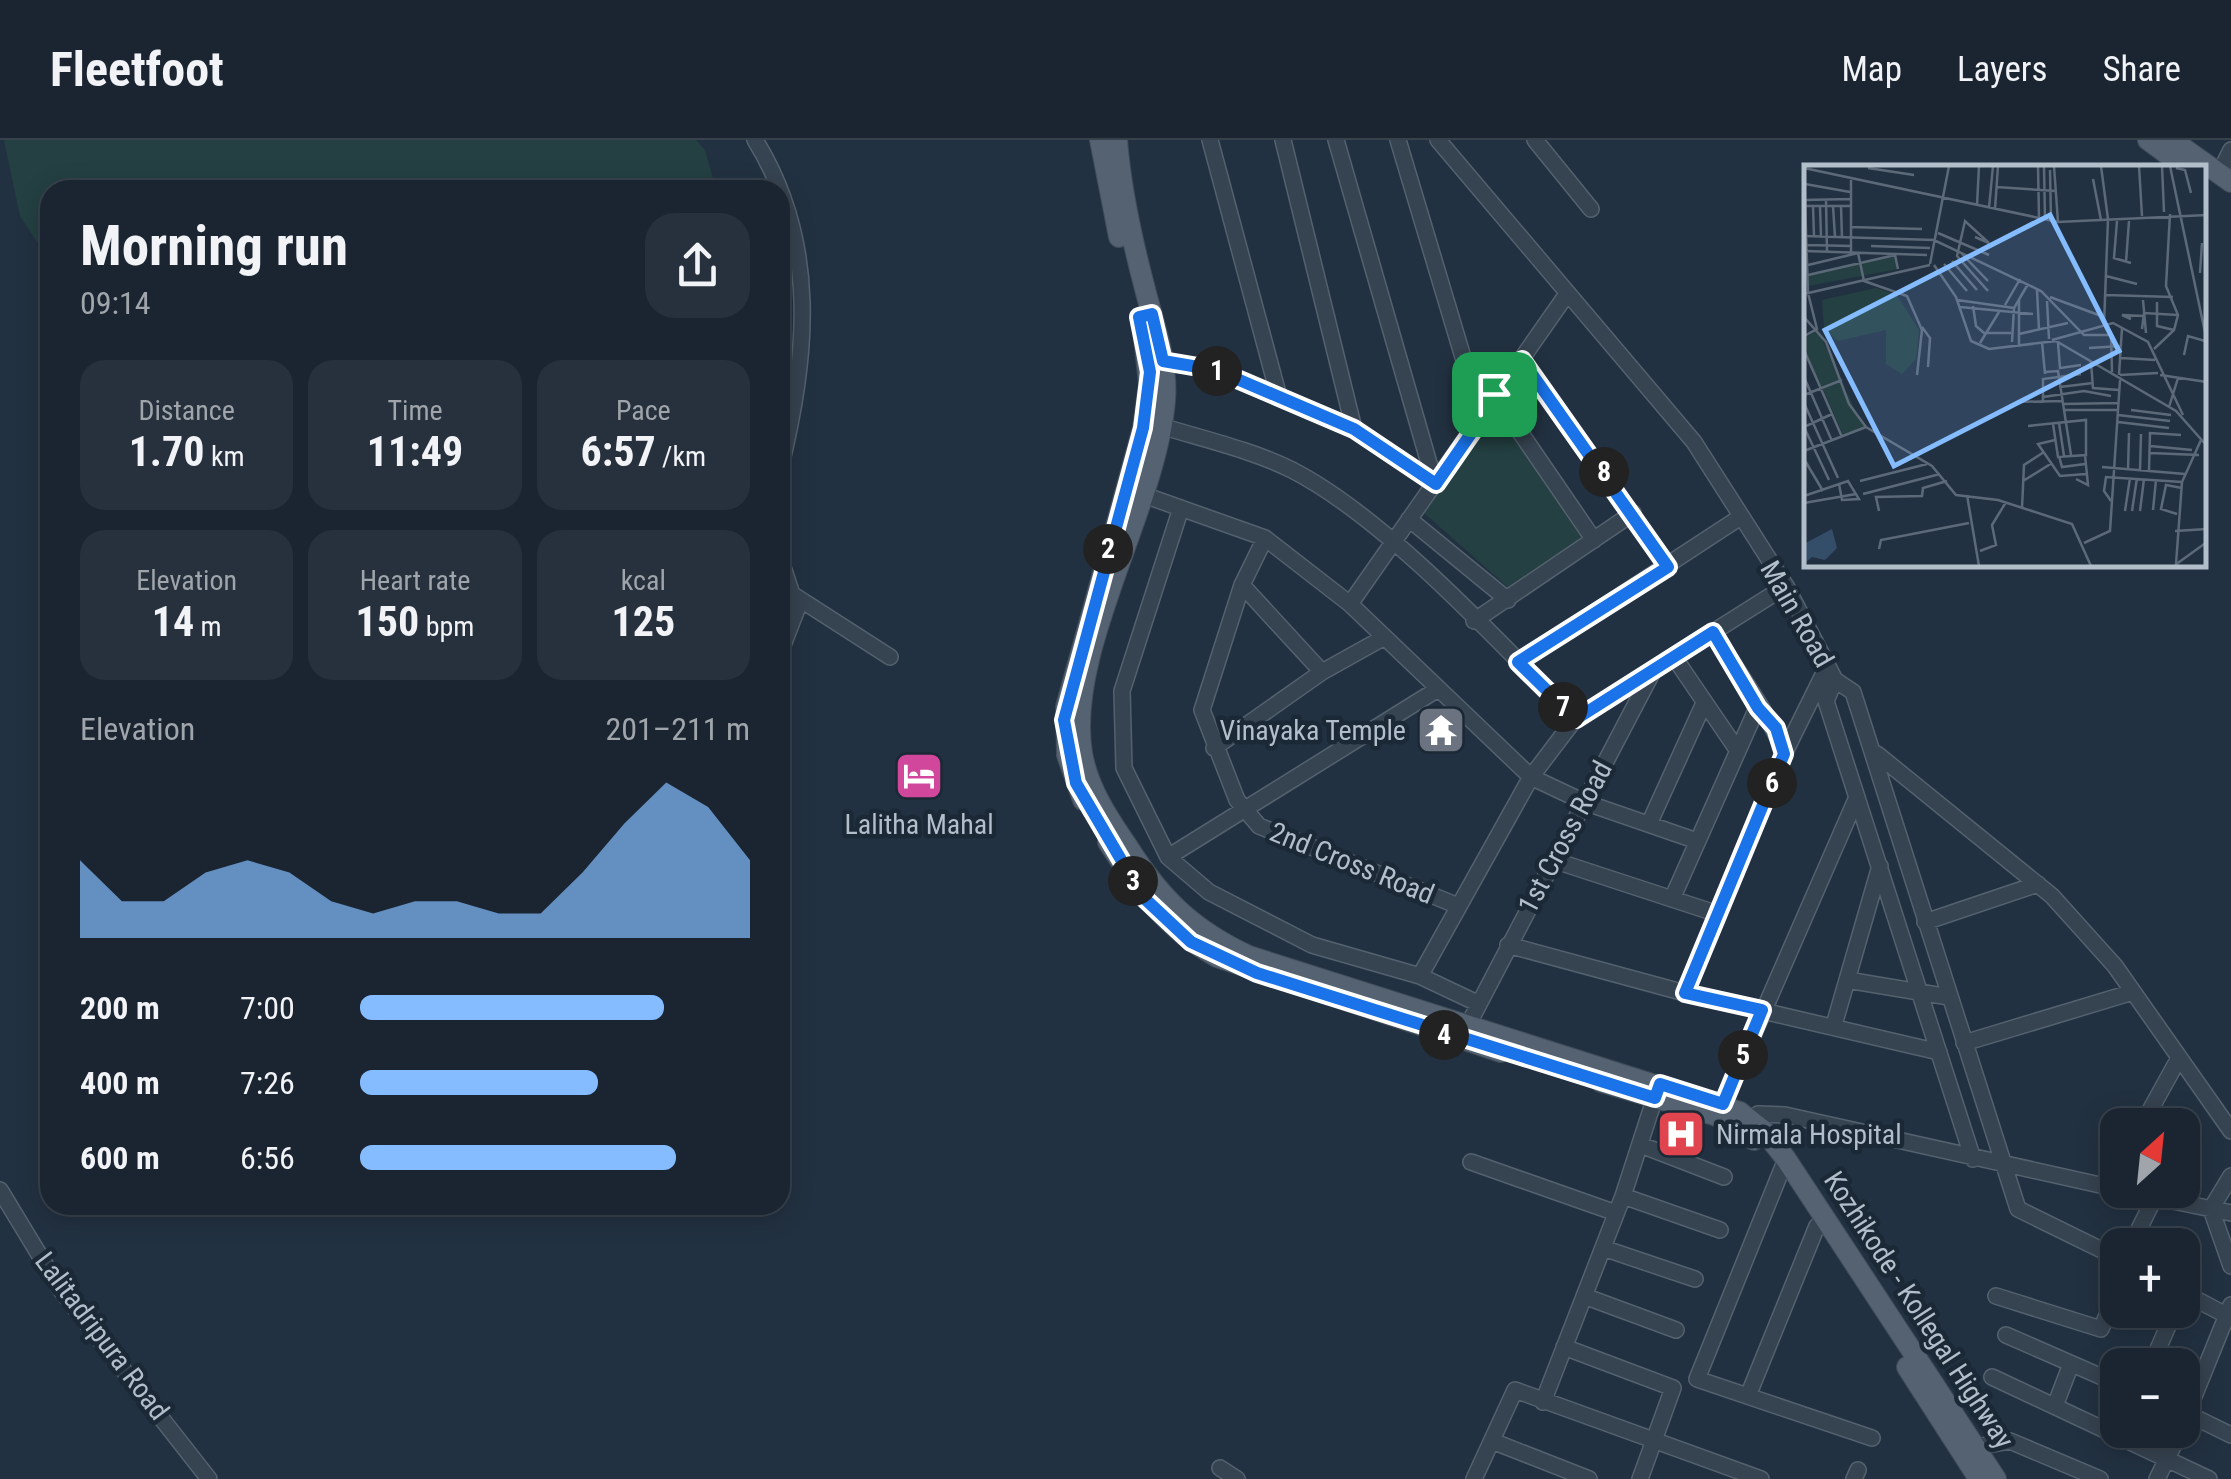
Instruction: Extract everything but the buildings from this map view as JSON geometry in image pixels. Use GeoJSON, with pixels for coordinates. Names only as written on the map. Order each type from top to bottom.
{"type":"FeatureCollection","features":[{"type":"Feature","properties":{"kind":"main road","name":"Kozhikode - Kollegal Highway"},"geometry":{"type":"LineString","coordinates":[[1100,140],[1102,168],[1145,316],[1163,361],[1165,402],[1082,694],[1082,754],[1102,807],[1154,888],[1199,931],[1250,956],[1746,1125]]}},
{"type":"Feature","properties":{"kind":"main road","name":"Kozhikode - Kollegal Highway"},"geometry":{"type":"LineString","coordinates":[[1116,140],[1145,316],[1150,372],[1143,428],[1064,720],[1076,783],[1143,897],[1191,942],[1257,973],[1658,1092],[1723,1104],[1783,1163],[1970,1450],[1979,1479]]}},
{"type":"Feature","properties":{"kind":"main road"},"geometry":{"type":"LineString","coordinates":[[2148,140],[2182,165]]}},
{"type":"Feature","properties":{"kind":"main road"},"geometry":{"type":"LineString","coordinates":[[2174,141],[2203,165]]}},
{"type":"Feature","properties":{"kind":"main road"},"geometry":{"type":"LineString","coordinates":[[2218,178],[2231,198]]}},
{"type":"Feature","properties":{"kind":"main road","name":"Kozhikode - Kollegal Highway"},"geometry":{"type":"LineString","coordinates":[[1783,1163],[1817,1226],[1970,1450],[1996,1479]]}},
{"type":"Feature","properties":{"kind":"street"},"geometry":{"type":"LineString","coordinates":[[755,140],[775,180]]}},
{"type":"Feature","properties":{"kind":"street"},"geometry":{"type":"LineString","coordinates":[[1210,140],[1279,397]]}},
{"type":"Feature","properties":{"kind":"street"},"geometry":{"type":"LineString","coordinates":[[1283,140],[1354,429]]}},
{"type":"Feature","properties":{"kind":"street"},"geometry":{"type":"LineString","coordinates":[[1336,140],[1436,484]]}},
{"type":"Feature","properties":{"kind":"street"},"geometry":{"type":"LineString","coordinates":[[1398,140],[1480,414]]}},
{"type":"Feature","properties":{"kind":"street","name":"Main Road"},"geometry":{"type":"LineString","coordinates":[[1438,140],[1694,442],[1786,586],[1831,674],[1852,692],[1875,752],[1925,922],[2018,1209],[2100,1249]]}},
{"type":"Feature","properties":{"kind":"street"},"geometry":{"type":"LineString","coordinates":[[1535,140],[1590,208]]}},
{"type":"Feature","properties":{"kind":"street"},"geometry":{"type":"LineString","coordinates":[[2218,178],[2231,150]]}},
{"type":"Feature","properties":{"kind":"street"},"geometry":{"type":"LineString","coordinates":[[790,221],[801,266],[804,308],[800,391],[790,430]]}},
{"type":"Feature","properties":{"kind":"street"},"geometry":{"type":"LineString","coordinates":[[1350,604],[1567,294]]}},
{"type":"Feature","properties":{"kind":"street"},"geometry":{"type":"LineString","coordinates":[[1522,360],[1668,567]]}},
{"type":"Feature","properties":{"kind":"street"},"geometry":{"type":"LineString","coordinates":[[1163,361],[1216,370],[1354,429],[1436,484]]}},
{"type":"Feature","properties":{"kind":"street"},"geometry":{"type":"LineString","coordinates":[[1494,394],[1594,540]]}},
{"type":"Feature","properties":{"kind":"street"},"geometry":{"type":"LineString","coordinates":[[1160,426],[1292,470],[1391,541],[1576,719]]}},
{"type":"Feature","properties":{"kind":"street"},"geometry":{"type":"LineString","coordinates":[[1141,494],[1264,538],[1350,604],[1532,777],[1584,802],[1696,841]]}},
{"type":"Feature","properties":{"kind":"street"},"geometry":{"type":"LineString","coordinates":[[1181,508],[1122,691],[1124,768],[1168,856],[1209,892],[1312,945],[1420,976],[1477,1003]]}},
{"type":"Feature","properties":{"kind":"street"},"geometry":{"type":"LineString","coordinates":[[1474,620],[1633,513]]}},
{"type":"Feature","properties":{"kind":"street"},"geometry":{"type":"LineString","coordinates":[[1410,518],[1508,600]]}},
{"type":"Feature","properties":{"kind":"street"},"geometry":{"type":"LineString","coordinates":[[1518,662],[1739,518]]}},
{"type":"Feature","properties":{"kind":"street","name":"2nd Cross Road"},"geometry":{"type":"LineString","coordinates":[[1264,538],[1242,585],[1202,710],[1214,748],[1246,810],[1260,826],[1456,905]]}},
{"type":"Feature","properties":{"kind":"street"},"geometry":{"type":"LineString","coordinates":[[790,582],[796,596],[796,621],[790,633]]}},
{"type":"Feature","properties":{"kind":"street"},"geometry":{"type":"LineString","coordinates":[[1242,585],[1322,672]]}},
{"type":"Feature","properties":{"kind":"street"},"geometry":{"type":"LineString","coordinates":[[1420,976],[1456,905],[1532,777],[1576,719],[1786,586]]}},
{"type":"Feature","properties":{"kind":"street"},"geometry":{"type":"LineString","coordinates":[[796,596],[890,658]]}},
{"type":"Feature","properties":{"kind":"street"},"geometry":{"type":"LineString","coordinates":[[1713,632],[1758,708],[1776,728],[1784,754]]}},
{"type":"Feature","properties":{"kind":"street"},"geometry":{"type":"LineString","coordinates":[[1214,748],[1322,672],[1383,638]]}},
{"type":"Feature","properties":{"kind":"street"},"geometry":{"type":"LineString","coordinates":[[1674,657],[1738,751]]}},
{"type":"Feature","properties":{"kind":"street","name":"1st Cross Road"},"geometry":{"type":"LineString","coordinates":[[1467,1027],[1654,670]]}},
{"type":"Feature","properties":{"kind":"street"},"geometry":{"type":"LineString","coordinates":[[1685,993],[1784,754],[1831,674]]}},
{"type":"Feature","properties":{"kind":"street"},"geometry":{"type":"LineString","coordinates":[[1831,674],[1826,701],[1972,1159]]}},
{"type":"Feature","properties":{"kind":"street"},"geometry":{"type":"LineString","coordinates":[[1168,856],[1438,689]]}},
{"type":"Feature","properties":{"kind":"street"},"geometry":{"type":"LineString","coordinates":[[1649,824],[1704,703]]}},
{"type":"Feature","properties":{"kind":"street"},"geometry":{"type":"LineString","coordinates":[[1672,899],[1758,708]]}},
{"type":"Feature","properties":{"kind":"street"},"geometry":{"type":"LineString","coordinates":[[1875,752],[2038,884],[2115,966],[2231,1130]]}},
{"type":"Feature","properties":{"kind":"street"},"geometry":{"type":"LineString","coordinates":[[1723,1104],[1857,797]]}},
{"type":"Feature","properties":{"kind":"street"},"geometry":{"type":"LineString","coordinates":[[1553,860],[1718,914]]}},
{"type":"Feature","properties":{"kind":"street"},"geometry":{"type":"LineString","coordinates":[[1834,1026],[1880,866]]}},
{"type":"Feature","properties":{"kind":"street"},"geometry":{"type":"LineString","coordinates":[[1925,922],[2038,884]]}},
{"type":"Feature","properties":{"kind":"street"},"geometry":{"type":"LineString","coordinates":[[1508,945],[1685,993],[1939,1052]]}},
{"type":"Feature","properties":{"kind":"street"},"geometry":{"type":"LineString","coordinates":[[1847,980],[1950,998]]}},
{"type":"Feature","properties":{"kind":"street"},"geometry":{"type":"LineString","coordinates":[[1964,1043],[2133,992]]}},
{"type":"Feature","properties":{"kind":"street"},"geometry":{"type":"LineString","coordinates":[[2151,1108],[2179,1058]]}},
{"type":"Feature","properties":{"kind":"street"},"geometry":{"type":"LineString","coordinates":[[1543,1402],[1623,1196],[1658,1092]]}},
{"type":"Feature","properties":{"kind":"street"},"geometry":{"type":"LineString","coordinates":[[1746,1125],[1758,1114],[1785,1115],[2100,1186]]}},
{"type":"Feature","properties":{"kind":"street"},"geometry":{"type":"LineString","coordinates":[[1641,1145],[1724,1177]]}},
{"type":"Feature","properties":{"kind":"street"},"geometry":{"type":"LineString","coordinates":[[1471,1162],[1616,1213]]}},
{"type":"Feature","properties":{"kind":"street"},"geometry":{"type":"LineString","coordinates":[[1697,1378],[1783,1163]]}},
{"type":"Feature","properties":{"kind":"street"},"geometry":{"type":"LineString","coordinates":[[2211,1208],[2231,1176]]}},
{"type":"Feature","properties":{"kind":"street","name":"Lalitadripura Road"},"geometry":{"type":"LineString","coordinates":[[0,1190],[60,1289],[209,1479]]}},
{"type":"Feature","properties":{"kind":"street"},"geometry":{"type":"LineString","coordinates":[[1623,1196],[1720,1230]]}},
{"type":"Feature","properties":{"kind":"street"},"geometry":{"type":"LineString","coordinates":[[2200,1206],[2231,1213]]}},
{"type":"Feature","properties":{"kind":"street"},"geometry":{"type":"LineString","coordinates":[[2211,1208],[2231,1266]]}},
{"type":"Feature","properties":{"kind":"street"},"geometry":{"type":"LineString","coordinates":[[1748,1396],[1817,1226]]}},
{"type":"Feature","properties":{"kind":"street"},"geometry":{"type":"LineString","coordinates":[[1603,1248],[1695,1280]]}},
{"type":"Feature","properties":{"kind":"street"},"geometry":{"type":"LineString","coordinates":[[1584,1296],[1676,1330]]}},
{"type":"Feature","properties":{"kind":"street"},"geometry":{"type":"LineString","coordinates":[[1996,1296],[2101,1328]]}},
{"type":"Feature","properties":{"kind":"street"},"geometry":{"type":"LineString","coordinates":[[2200,1299],[2230,1310],[2200,1380]]}},
{"type":"Feature","properties":{"kind":"street"},"geometry":{"type":"LineString","coordinates":[[2006,1336],[2100,1376]]}},
{"type":"Feature","properties":{"kind":"street"},"geometry":{"type":"LineString","coordinates":[[1564,1347],[1673,1388],[1697,1378],[1872,1438]]}},
{"type":"Feature","properties":{"kind":"street"},"geometry":{"type":"LineString","coordinates":[[2055,1406],[2072,1364]]}},
{"type":"Feature","properties":{"kind":"street"},"geometry":{"type":"LineString","coordinates":[[1992,1377],[2210,1479]]}},
{"type":"Feature","properties":{"kind":"street"},"geometry":{"type":"LineString","coordinates":[[1640,1479],[1673,1388]]}},
{"type":"Feature","properties":{"kind":"street"},"geometry":{"type":"LineString","coordinates":[[1474,1479],[1516,1390],[1761,1479]]}},
{"type":"Feature","properties":{"kind":"street"},"geometry":{"type":"LineString","coordinates":[[2200,1424],[2230,1432]]}},
{"type":"Feature","properties":{"kind":"street"},"geometry":{"type":"LineString","coordinates":[[1492,1441],[1589,1479]]}},
{"type":"Feature","properties":{"kind":"street"},"geometry":{"type":"LineString","coordinates":[[1961,1479],[1964,1472],[1958,1457],[1970,1450],[2010,1441],[2100,1479]]}},
{"type":"Feature","properties":{"kind":"street"},"geometry":{"type":"LineString","coordinates":[[2157,1479],[2173,1448]]}},
{"type":"Feature","properties":{"kind":"street"},"geometry":{"type":"LineString","coordinates":[[1220,1468],[1237,1479]]}},
{"type":"Feature","properties":{"kind":"green space"},"geometry":{"type":"Polygon","coordinates":[[[4,140],[696,140],[705,150],[713,180],[40,180],[40,247],[20,216],[4,140]]]}},
{"type":"Feature","properties":{"kind":"green space"},"geometry":{"type":"Polygon","coordinates":[[[1495,407],[1584,537],[1511,590],[1423,512],[1495,407]]]}},
{"type":"Feature","properties":{"kind":"place","name":"Vinayaka Temple"},"geometry":{"type":"Point","coordinates":[1441,730]}},
{"type":"Feature","properties":{"kind":"place","name":"Lalitha Mahal"},"geometry":{"type":"Point","coordinates":[919,776]}},
{"type":"Feature","properties":{"kind":"place","name":"Nirmala Hospital"},"geometry":{"type":"Point","coordinates":[1681,1134]}},
{"type":"Feature","properties":{"kind":"route"},"geometry":{"type":"LineString","coordinates":[[1152,314],[1163,361],[1216,370],[1354,429],[1436,484],[1494,394],[1522,360],[1668,567],[1518,662],[1576,719],[1713,632],[1758,708],[1776,728],[1784,754],[1685,993],[1762,1010],[1723,1104],[1660,1084],[1655,1098],[1422,1028],[1217,956],[1179,933],[1143,897],[1086,806],[1076,783],[1064,720],[1148,402],[1148,352],[1139,317],[1152,314]]}}]}
